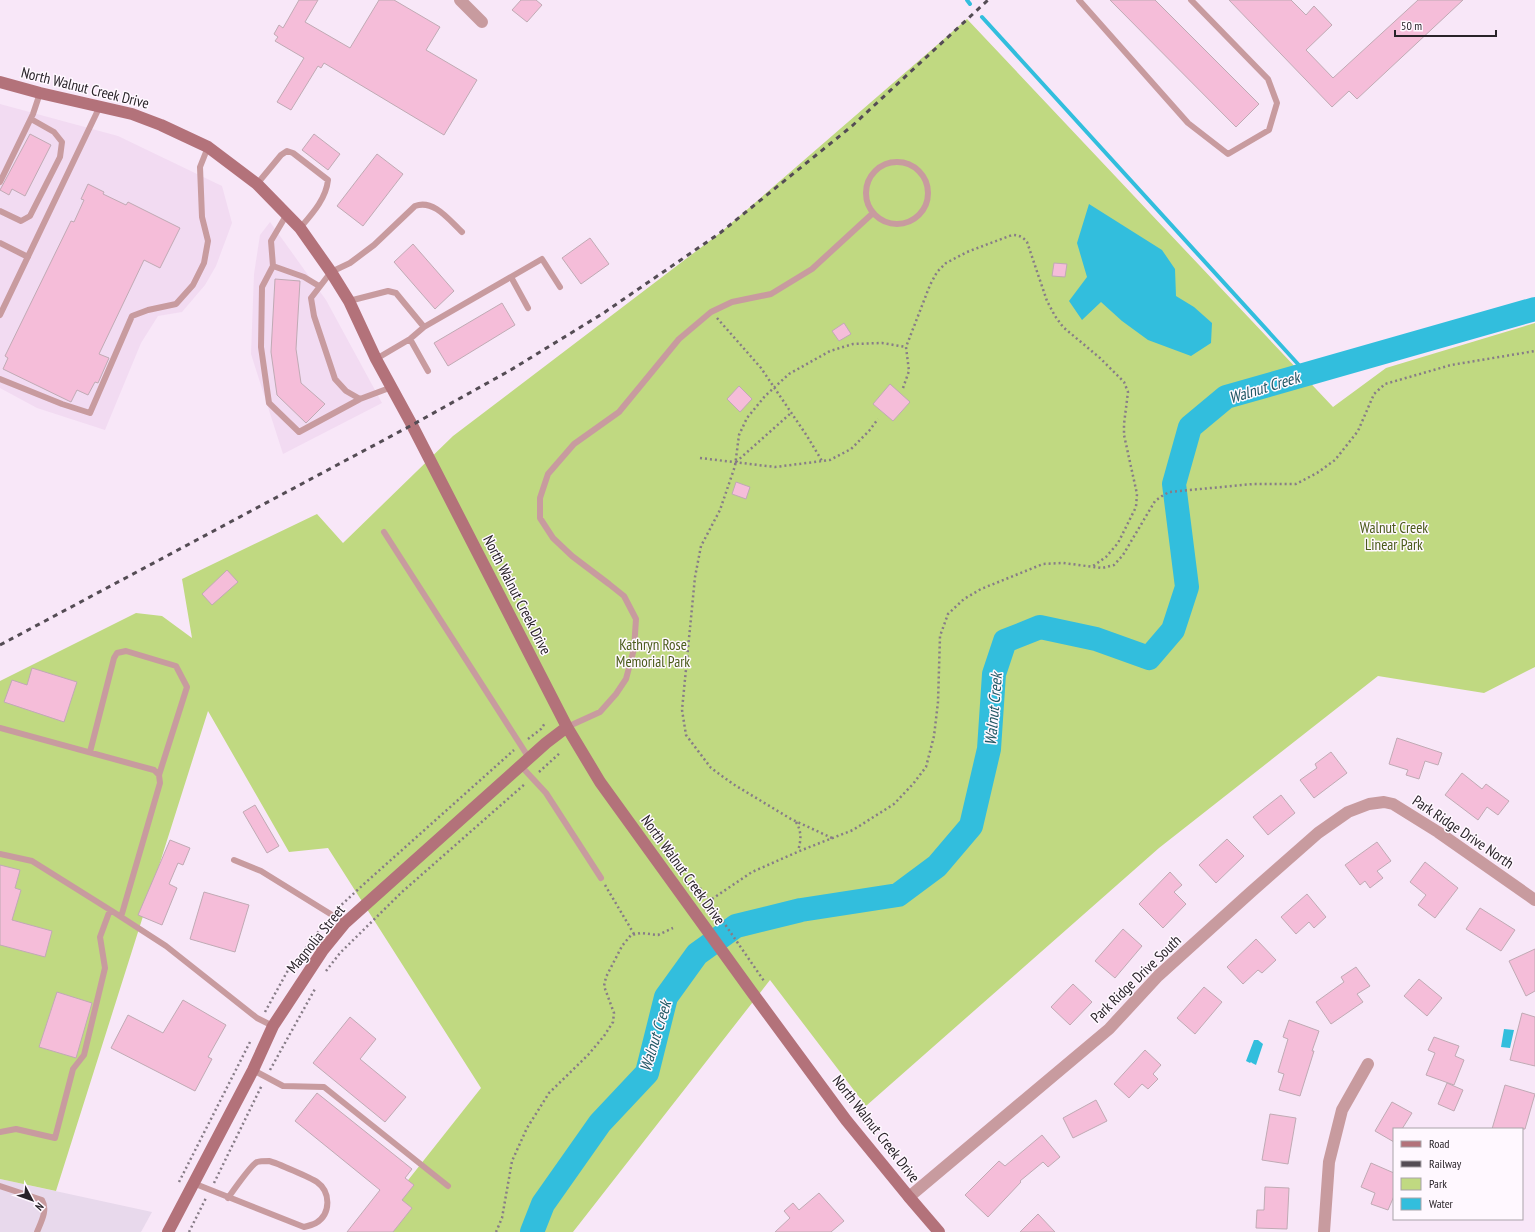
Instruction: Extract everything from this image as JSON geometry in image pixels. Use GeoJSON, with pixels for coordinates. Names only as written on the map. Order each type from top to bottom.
{"type":"FeatureCollection","features":[{"type":"Feature","properties":{"kind":"main road","name":"North Walnut Creek Drive"},"geometry":{"type":"LineString","coordinates":[[0,82],[40,93],[132,114],[161,125],[208,147],[257,184],[300,228],[331,272],[349,301],[376,359],[392,387],[567,727],[600,782],[846,1120],[908,1197],[939,1232]]}},
{"type":"Feature","properties":{"kind":"main road","name":"Magnolia Street"},"geometry":{"type":"LineString","coordinates":[[168,1232],[253,1070],[273,1026],[308,972],[345,923],[525,762],[567,727]]}},
{"type":"Feature","properties":{"kind":"street"},"geometry":{"type":"LineString","coordinates":[[460,0],[482,22]]}},
{"type":"Feature","properties":{"kind":"street","name":"Park Ridge Drive South"},"geometry":{"type":"LineString","coordinates":[[908,1197],[1109,1029],[1158,976],[1318,833],[1348,812],[1369,804],[1384,802],[1393,804]]}},
{"type":"Feature","properties":{"kind":"street","name":"Park Ridge Drive North"},"geometry":{"type":"LineString","coordinates":[[1393,804],[1438,832],[1535,900]]}},
{"type":"Feature","properties":{"kind":"street"},"geometry":{"type":"LineString","coordinates":[[1324,1232],[1329,1162],[1342,1110],[1368,1064]]}},
{"type":"Feature","properties":{"kind":"lane"},"geometry":{"type":"LineString","coordinates":[[1079,0],[1188,123],[1228,154],[1269,130],[1277,103],[1268,79],[1191,0]]}},
{"type":"Feature","properties":{"kind":"lane"},"geometry":{"type":"LineString","coordinates":[[0,182],[31,119],[40,93]]}},
{"type":"Feature","properties":{"kind":"lane"},"geometry":{"type":"LineString","coordinates":[[0,315],[100,106]]}},
{"type":"Feature","properties":{"kind":"lane"},"geometry":{"type":"LineString","coordinates":[[0,211],[21,221],[30,216],[60,157],[62,142],[54,132],[31,119]]}},
{"type":"Feature","properties":{"kind":"lane"},"geometry":{"type":"LineString","coordinates":[[0,379],[62,404],[90,413],[132,316],[148,310],[176,304],[193,285],[204,263],[208,241],[202,217],[200,167],[208,147]]}},
{"type":"Feature","properties":{"kind":"lane"},"geometry":{"type":"LineString","coordinates":[[257,184],[280,155],[287,152],[293,153],[328,180],[327,187],[318,206],[300,228]]}},
{"type":"Feature","properties":{"kind":"lane"},"geometry":{"type":"LineString","coordinates":[[895,162],[906,163],[916,168],[923,176],[928,186],[926,206],[920,214],[913,221],[893,225],[884,222],[873,214],[866,200],[866,190],[869,179],[875,170],[884,164],[895,162]]}},
{"type":"Feature","properties":{"kind":"lane"},"geometry":{"type":"LineString","coordinates":[[360,399],[346,391],[335,379],[314,316],[311,298],[331,272],[350,263],[374,245],[415,206],[422,203],[432,206],[462,232]]}},
{"type":"Feature","properties":{"kind":"lane"},"geometry":{"type":"LineString","coordinates":[[287,214],[271,241],[273,266],[262,287],[261,347],[269,403],[299,432],[360,399],[392,387]]}},
{"type":"Feature","properties":{"kind":"lane"},"geometry":{"type":"LineString","coordinates":[[567,727],[600,712],[616,694],[626,679],[634,648],[636,619],[624,596],[572,556],[554,538],[540,518],[540,498],[548,474],[574,444],[619,412],[678,339],[711,312],[732,302],[771,294],[812,269],[873,214]]}},
{"type":"Feature","properties":{"kind":"lane"},"geometry":{"type":"LineString","coordinates":[[0,243],[28,257]]}},
{"type":"Feature","properties":{"kind":"lane"},"geometry":{"type":"LineString","coordinates":[[376,359],[410,339],[424,327],[542,259],[560,287]]}},
{"type":"Feature","properties":{"kind":"lane"},"geometry":{"type":"LineString","coordinates":[[273,266],[304,277],[319,286]]}},
{"type":"Feature","properties":{"kind":"lane"},"geometry":{"type":"LineString","coordinates":[[511,277],[528,308]]}},
{"type":"Feature","properties":{"kind":"lane"},"geometry":{"type":"LineString","coordinates":[[349,301],[388,291],[396,294],[424,327]]}},
{"type":"Feature","properties":{"kind":"lane"},"geometry":{"type":"LineString","coordinates":[[410,339],[428,371]]}},
{"type":"Feature","properties":{"kind":"lane"},"geometry":{"type":"LineString","coordinates":[[384,532],[525,762],[532,778],[546,793],[601,878]]}},
{"type":"Feature","properties":{"kind":"lane"},"geometry":{"type":"LineString","coordinates":[[90,752],[114,658],[118,653],[126,651],[176,666],[187,687],[159,775],[160,782],[121,917]]}},
{"type":"Feature","properties":{"kind":"lane"},"geometry":{"type":"LineString","coordinates":[[0,728],[154,770],[159,775]]}},
{"type":"Feature","properties":{"kind":"lane"},"geometry":{"type":"LineString","coordinates":[[0,854],[32,861],[110,910],[166,946],[257,1018],[273,1026]]}},
{"type":"Feature","properties":{"kind":"lane"},"geometry":{"type":"LineString","coordinates":[[234,860],[261,871],[345,923]]}},
{"type":"Feature","properties":{"kind":"lane"},"geometry":{"type":"LineString","coordinates":[[0,1132],[16,1129],[55,1138],[73,1069],[84,1054],[105,968],[100,937],[110,910]]}},
{"type":"Feature","properties":{"kind":"lane"},"geometry":{"type":"LineString","coordinates":[[253,1070],[283,1086],[324,1087],[448,1186]]}},
{"type":"Feature","properties":{"kind":"lane"},"geometry":{"type":"LineString","coordinates":[[193,1183],[228,1198],[304,1227],[316,1223],[324,1215],[327,1208],[327,1197],[324,1190],[316,1181],[268,1161],[256,1163],[228,1198]]}},
{"type":"Feature","properties":{"kind":"lane"},"geometry":{"type":"LineString","coordinates":[[0,1186],[42,1200],[45,1204],[45,1212],[37,1232]]}},
{"type":"Feature","properties":{"kind":"path"},"geometry":{"type":"LineString","coordinates":[[903,388],[909,371],[906,347],[930,285],[937,272],[946,263],[967,252],[1012,235],[1023,237],[1027,242],[1047,301],[1055,316],[1064,327],[1100,358],[1124,382],[1128,392],[1124,435],[1137,494],[1136,507],[1118,543],[1106,557],[1092,566]]}},
{"type":"Feature","properties":{"kind":"path"},"geometry":{"type":"LineString","coordinates":[[711,312],[761,368],[790,413],[808,436],[822,461]]}},
{"type":"Feature","properties":{"kind":"path"},"geometry":{"type":"LineString","coordinates":[[833,839],[796,822],[733,784],[710,768],[686,735],[682,710],[695,577],[700,546],[720,510],[736,463],[739,435],[747,418],[765,396],[789,374],[830,351],[853,344],[882,342],[906,347]]}},
{"type":"Feature","properties":{"kind":"path"},"geometry":{"type":"LineString","coordinates":[[712,899],[752,872],[853,830],[894,804],[913,784],[926,767],[934,736],[938,702],[940,636],[948,614],[964,599],[981,589],[1043,564],[1064,563],[1102,568],[1114,565],[1123,555],[1156,501],[1169,492],[1253,484],[1296,484],[1317,474],[1335,460],[1358,431],[1374,394],[1385,384],[1451,365],[1535,351]]}},
{"type":"Feature","properties":{"kind":"path"},"geometry":{"type":"LineString","coordinates":[[736,463],[790,413]]}},
{"type":"Feature","properties":{"kind":"path"},"geometry":{"type":"LineString","coordinates":[[700,458],[775,467],[830,460],[851,449],[869,431],[878,419]]}},
{"type":"Feature","properties":{"kind":"path"},"geometry":{"type":"LineString","coordinates":[[324,973],[340,953],[402,892],[561,752]]}},
{"type":"Feature","properties":{"kind":"path"},"geometry":{"type":"LineString","coordinates":[[796,822],[800,830],[801,841],[798,852]]}},
{"type":"Feature","properties":{"kind":"path"},"geometry":{"type":"LineString","coordinates":[[601,878],[634,934]]}},
{"type":"Feature","properties":{"kind":"path"},"geometry":{"type":"LineString","coordinates":[[700,888],[764,981]]}},
{"type":"Feature","properties":{"kind":"path"},"geometry":{"type":"LineString","coordinates":[[496,1232],[502,1218],[512,1161],[527,1128],[550,1093],[588,1055],[604,1036],[613,1022],[614,1013],[604,986],[606,977],[622,946],[631,935],[641,933],[658,935],[673,928]]}},
{"type":"Feature","properties":{"kind":"path"},"geometry":{"type":"LineString","coordinates":[[189,1232],[266,1077],[316,986]]}},
{"type":"Feature","properties":{"kind":"shaded area"},"geometry":{"type":"Polygon","coordinates":[[[0,104],[118,136],[222,186],[232,223],[216,266],[205,285],[182,312],[158,316],[141,343],[105,430],[37,408],[0,388],[0,104]]]}},
{"type":"Feature","properties":{"kind":"shaded area"},"geometry":{"type":"Polygon","coordinates":[[[270,222],[326,300],[382,403],[283,454],[251,354],[254,274],[260,235],[270,222]]]}},
{"type":"Feature","properties":{"kind":"shaded area"},"geometry":{"type":"Polygon","coordinates":[[[0,1179],[152,1212],[141,1232],[0,1232],[0,1179]]]}},
{"type":"Feature","properties":{"kind":"green space","name":"Kathryn Rose Memorial Park"},"geometry":{"type":"Polygon","coordinates":[[[967,19],[1333,407],[1386,368],[1535,323],[1535,667],[1484,693],[1378,676],[1159,848],[866,1106],[770,980],[573,1232],[367,1232],[481,1088],[328,848],[289,852],[208,711],[56,1191],[0,1179],[0,681],[136,613],[162,616],[192,638],[182,579],[317,514],[343,543],[453,436],[720,233],[967,19]]]}},
{"type":"Feature","properties":{"kind":"water"},"geometry":{"type":"Polygon","coordinates":[[[1089,204],[1162,250],[1175,269],[1176,296],[1194,307],[1212,323],[1211,343],[1191,356],[1148,340],[1122,321],[1101,302],[1082,320],[1069,301],[1087,277],[1077,243],[1089,204]]]}},
{"type":"Feature","properties":{"kind":"water"},"geometry":{"type":"Polygon","coordinates":[[[1504,1029],[1514,1030],[1510,1048],[1501,1047],[1504,1029]]]}},
{"type":"Feature","properties":{"kind":"water"},"geometry":{"type":"Polygon","coordinates":[[[1254,1040],[1258,1040],[1263,1044],[1256,1065],[1246,1061],[1254,1040]]]}},
{"type":"Feature","properties":{"kind":"building"},"geometry":{"type":"Polygon","coordinates":[[[299,0],[318,0],[305,22],[350,48],[379,0],[394,0],[440,27],[426,50],[477,80],[444,135],[324,63],[321,68],[318,66],[291,110],[277,102],[304,58],[275,41],[278,37],[274,34],[279,25],[283,28],[299,0]]]}},
{"type":"Feature","properties":{"kind":"building"},"geometry":{"type":"Polygon","coordinates":[[[521,0],[536,0],[542,5],[527,22],[512,10],[521,0]]]}},
{"type":"Feature","properties":{"kind":"building"},"geometry":{"type":"Polygon","coordinates":[[[1110,0],[1155,0],[1259,104],[1236,127],[1110,0]]]}},
{"type":"Feature","properties":{"kind":"building"},"geometry":{"type":"Polygon","coordinates":[[[1229,0],[1291,0],[1306,15],[1314,6],[1332,25],[1306,50],[1333,78],[1418,0],[1463,0],[1357,99],[1349,91],[1332,107],[1229,0]]]}},
{"type":"Feature","properties":{"kind":"building"},"geometry":{"type":"Polygon","coordinates":[[[30,134],[51,145],[25,196],[12,189],[9,195],[0,190],[30,134]]]}},
{"type":"Feature","properties":{"kind":"building"},"geometry":{"type":"Polygon","coordinates":[[[314,134],[340,154],[328,170],[302,150],[314,134]]]}},
{"type":"Feature","properties":{"kind":"building"},"geometry":{"type":"Polygon","coordinates":[[[377,154],[403,174],[363,226],[337,206],[377,154]]]}},
{"type":"Feature","properties":{"kind":"building"},"geometry":{"type":"Polygon","coordinates":[[[88,184],[104,192],[103,194],[126,205],[128,202],[180,228],[160,268],[144,260],[99,354],[109,358],[98,383],[95,382],[88,395],[77,390],[71,402],[3,369],[8,358],[5,356],[71,221],[74,222],[84,200],[81,199],[88,184]]]}},
{"type":"Feature","properties":{"kind":"building"},"geometry":{"type":"Polygon","coordinates":[[[590,238],[609,264],[581,284],[562,258],[590,238]]]}},
{"type":"Feature","properties":{"kind":"building"},"geometry":{"type":"Polygon","coordinates":[[[413,244],[454,291],[435,309],[394,262],[413,244]]]}},
{"type":"Feature","properties":{"kind":"building"},"geometry":{"type":"Polygon","coordinates":[[[1054,263],[1067,264],[1065,277],[1052,276],[1054,263]]]}},
{"type":"Feature","properties":{"kind":"building"},"geometry":{"type":"Polygon","coordinates":[[[275,279],[300,281],[296,349],[301,383],[325,404],[306,423],[277,395],[271,352],[275,279]]]}},
{"type":"Feature","properties":{"kind":"building"},"geometry":{"type":"Polygon","coordinates":[[[502,303],[515,325],[448,366],[434,343],[502,303]]]}},
{"type":"Feature","properties":{"kind":"building"},"geometry":{"type":"Polygon","coordinates":[[[844,323],[851,334],[839,341],[832,331],[844,323]]]}},
{"type":"Feature","properties":{"kind":"building"},"geometry":{"type":"Polygon","coordinates":[[[890,384],[910,402],[893,421],[873,404],[890,384]]]}},
{"type":"Feature","properties":{"kind":"building"},"geometry":{"type":"Polygon","coordinates":[[[739,386],[752,399],[740,412],[727,399],[739,386]]]}},
{"type":"Feature","properties":{"kind":"building"},"geometry":{"type":"Polygon","coordinates":[[[736,482],[750,487],[746,499],[732,494],[736,482]]]}},
{"type":"Feature","properties":{"kind":"building"},"geometry":{"type":"Polygon","coordinates":[[[227,570],[238,582],[212,605],[202,594],[227,570]]]}},
{"type":"Feature","properties":{"kind":"building"},"geometry":{"type":"Polygon","coordinates":[[[32,668],[77,682],[64,722],[4,702],[12,680],[27,685],[32,668]]]}},
{"type":"Feature","properties":{"kind":"building"},"geometry":{"type":"Polygon","coordinates":[[[1397,738],[1442,753],[1438,765],[1425,761],[1419,779],[1406,775],[1408,770],[1389,764],[1397,738]]]}},
{"type":"Feature","properties":{"kind":"building"},"geometry":{"type":"Polygon","coordinates":[[[1331,752],[1347,773],[1314,798],[1300,780],[1317,768],[1315,764],[1331,752]]]}},
{"type":"Feature","properties":{"kind":"building"},"geometry":{"type":"Polygon","coordinates":[[[1462,773],[1482,789],[1486,784],[1509,801],[1498,815],[1487,807],[1478,820],[1445,795],[1462,773]]]}},
{"type":"Feature","properties":{"kind":"building"},"geometry":{"type":"Polygon","coordinates":[[[1281,795],[1295,813],[1268,835],[1253,817],[1281,795]]]}},
{"type":"Feature","properties":{"kind":"building"},"geometry":{"type":"Polygon","coordinates":[[[255,805],[279,846],[267,853],[243,812],[255,805]]]}},
{"type":"Feature","properties":{"kind":"building"},"geometry":{"type":"Polygon","coordinates":[[[1227,839],[1244,856],[1216,883],[1199,865],[1227,839]]]}},
{"type":"Feature","properties":{"kind":"building"},"geometry":{"type":"Polygon","coordinates":[[[170,840],[190,848],[183,865],[178,863],[169,884],[177,888],[162,925],[138,915],[170,840]]]}},
{"type":"Feature","properties":{"kind":"building"},"geometry":{"type":"Polygon","coordinates":[[[1377,842],[1391,861],[1377,871],[1383,878],[1370,888],[1365,881],[1360,885],[1345,865],[1377,842]]]}},
{"type":"Feature","properties":{"kind":"building"},"geometry":{"type":"Polygon","coordinates":[[[1425,862],[1458,888],[1435,918],[1418,905],[1426,895],[1410,882],[1425,862]]]}},
{"type":"Feature","properties":{"kind":"building"},"geometry":{"type":"Polygon","coordinates":[[[0,865],[20,870],[15,888],[21,890],[12,920],[52,931],[45,957],[0,945],[0,865]]]}},
{"type":"Feature","properties":{"kind":"building"},"geometry":{"type":"Polygon","coordinates":[[[1170,872],[1182,885],[1174,892],[1186,904],[1163,928],[1139,904],[1170,872]]]}},
{"type":"Feature","properties":{"kind":"building"},"geometry":{"type":"Polygon","coordinates":[[[204,892],[249,905],[235,952],[190,939],[204,892]]]}},
{"type":"Feature","properties":{"kind":"building"},"geometry":{"type":"Polygon","coordinates":[[[1307,894],[1326,917],[1314,928],[1309,922],[1296,934],[1281,917],[1307,894]]]}},
{"type":"Feature","properties":{"kind":"building"},"geometry":{"type":"Polygon","coordinates":[[[1480,908],[1515,930],[1501,951],[1466,929],[1480,908]]]}},
{"type":"Feature","properties":{"kind":"building"},"geometry":{"type":"Polygon","coordinates":[[[1123,929],[1142,946],[1115,978],[1095,961],[1123,929]]]}},
{"type":"Feature","properties":{"kind":"building"},"geometry":{"type":"Polygon","coordinates":[[[1256,939],[1276,960],[1262,973],[1258,970],[1243,984],[1227,967],[1256,939]]]}},
{"type":"Feature","properties":{"kind":"building"},"geometry":{"type":"Polygon","coordinates":[[[1535,949],[1535,991],[1526,996],[1509,961],[1535,949]]]}},
{"type":"Feature","properties":{"kind":"building"},"geometry":{"type":"Polygon","coordinates":[[[1356,967],[1370,986],[1357,994],[1363,1002],[1331,1024],[1316,1002],[1344,982],[1341,977],[1356,967]]]}},
{"type":"Feature","properties":{"kind":"building"},"geometry":{"type":"Polygon","coordinates":[[[1419,979],[1442,998],[1427,1016],[1404,996],[1419,979]]]}},
{"type":"Feature","properties":{"kind":"building"},"geometry":{"type":"Polygon","coordinates":[[[1073,984],[1092,1002],[1070,1025],[1051,1007],[1073,984]]]}},
{"type":"Feature","properties":{"kind":"building"},"geometry":{"type":"Polygon","coordinates":[[[1204,987],[1222,1002],[1195,1034],[1177,1018],[1204,987]]]}},
{"type":"Feature","properties":{"kind":"building"},"geometry":{"type":"Polygon","coordinates":[[[57,992],[92,1003],[76,1058],[39,1047],[57,992]]]}},
{"type":"Feature","properties":{"kind":"building"},"geometry":{"type":"Polygon","coordinates":[[[183,1000],[226,1025],[208,1057],[212,1059],[195,1091],[111,1048],[128,1015],[163,1033],[183,1000]]]}},
{"type":"Feature","properties":{"kind":"building"},"geometry":{"type":"Polygon","coordinates":[[[1522,1013],[1535,1017],[1535,1066],[1510,1060],[1522,1013]]]}},
{"type":"Feature","properties":{"kind":"building"},"geometry":{"type":"Polygon","coordinates":[[[350,1017],[376,1039],[360,1059],[406,1097],[385,1122],[313,1063],[350,1017]]]}},
{"type":"Feature","properties":{"kind":"building"},"geometry":{"type":"Polygon","coordinates":[[[1289,1020],[1319,1031],[1300,1096],[1279,1090],[1284,1074],[1278,1072],[1288,1039],[1283,1037],[1289,1020]]]}},
{"type":"Feature","properties":{"kind":"building"},"geometry":{"type":"Polygon","coordinates":[[[1434,1037],[1459,1046],[1455,1056],[1464,1060],[1454,1085],[1426,1075],[1435,1053],[1428,1050],[1434,1037]]]}},
{"type":"Feature","properties":{"kind":"building"},"geometry":{"type":"Polygon","coordinates":[[[1145,1050],[1161,1065],[1153,1074],[1158,1079],[1148,1089],[1142,1084],[1129,1098],[1114,1084],[1145,1050]]]}},
{"type":"Feature","properties":{"kind":"building"},"geometry":{"type":"Polygon","coordinates":[[[1447,1083],[1463,1090],[1454,1111],[1438,1104],[1447,1083]]]}},
{"type":"Feature","properties":{"kind":"building"},"geometry":{"type":"Polygon","coordinates":[[[1505,1085],[1535,1094],[1525,1129],[1492,1128],[1505,1085]]]}},
{"type":"Feature","properties":{"kind":"building"},"geometry":{"type":"Polygon","coordinates":[[[317,1093],[412,1169],[405,1178],[414,1185],[402,1200],[412,1208],[393,1232],[347,1232],[380,1190],[295,1121],[317,1093]]]}},
{"type":"Feature","properties":{"kind":"building"},"geometry":{"type":"Polygon","coordinates":[[[1096,1100],[1107,1121],[1073,1138],[1063,1118],[1096,1100]]]}},
{"type":"Feature","properties":{"kind":"building"},"geometry":{"type":"Polygon","coordinates":[[[1392,1102],[1412,1113],[1403,1128],[1393,1128],[1393,1141],[1375,1131],[1392,1102]]]}},
{"type":"Feature","properties":{"kind":"building"},"geometry":{"type":"Polygon","coordinates":[[[1270,1114],[1296,1118],[1288,1164],[1262,1160],[1270,1114]]]}},
{"type":"Feature","properties":{"kind":"building"},"geometry":{"type":"Polygon","coordinates":[[[1042,1135],[1060,1157],[1048,1167],[1043,1162],[1020,1181],[1021,1182],[988,1217],[965,1195],[999,1161],[1005,1166],[1042,1135]]]}},
{"type":"Feature","properties":{"kind":"building"},"geometry":{"type":"Polygon","coordinates":[[[1371,1163],[1393,1173],[1393,1198],[1388,1210],[1371,1204],[1375,1193],[1361,1187],[1371,1163]]]}},
{"type":"Feature","properties":{"kind":"building"},"geometry":{"type":"Polygon","coordinates":[[[1265,1187],[1289,1188],[1287,1229],[1256,1228],[1257,1210],[1264,1210],[1265,1187]]]}},
{"type":"Feature","properties":{"kind":"building"},"geometry":{"type":"Polygon","coordinates":[[[819,1193],[844,1221],[831,1232],[775,1232],[790,1218],[784,1211],[793,1203],[799,1210],[819,1193]]]}},
{"type":"Feature","properties":{"kind":"building"},"geometry":{"type":"Polygon","coordinates":[[[1038,1214],[1055,1232],[1020,1232],[1038,1214]]]}},
{"type":"Feature","properties":{"kind":"waterway"},"geometry":{"type":"LineString","coordinates":[[967,0],[970,4]]}},
{"type":"Feature","properties":{"kind":"waterway"},"geometry":{"type":"LineString","coordinates":[[982,17],[1307,374]]}},
{"type":"Feature","properties":{"kind":"waterway","name":"Walnut Creek"},"geometry":{"type":"LineString","coordinates":[[532,1232],[543,1204],[600,1123],[647,1073],[666,997],[697,954],[736,926],[801,910],[898,895],[937,866],[971,826],[989,749],[994,674],[1005,641],[1040,627],[1096,639],[1149,658],[1173,630],[1187,587],[1174,484],[1190,427],[1226,397],[1535,309]]}},
{"type":"Feature","properties":{"kind":"railway"},"geometry":{"type":"LineString","coordinates":[[0,645],[412,425],[509,371],[602,314],[720,233],[852,126],[988,0]]}},
{"type":"Feature","properties":{"kind":"park label","name":"Walnut Creek Linear Park"},"geometry":{"type":"Point","coordinates":[1394,536]}}]}
